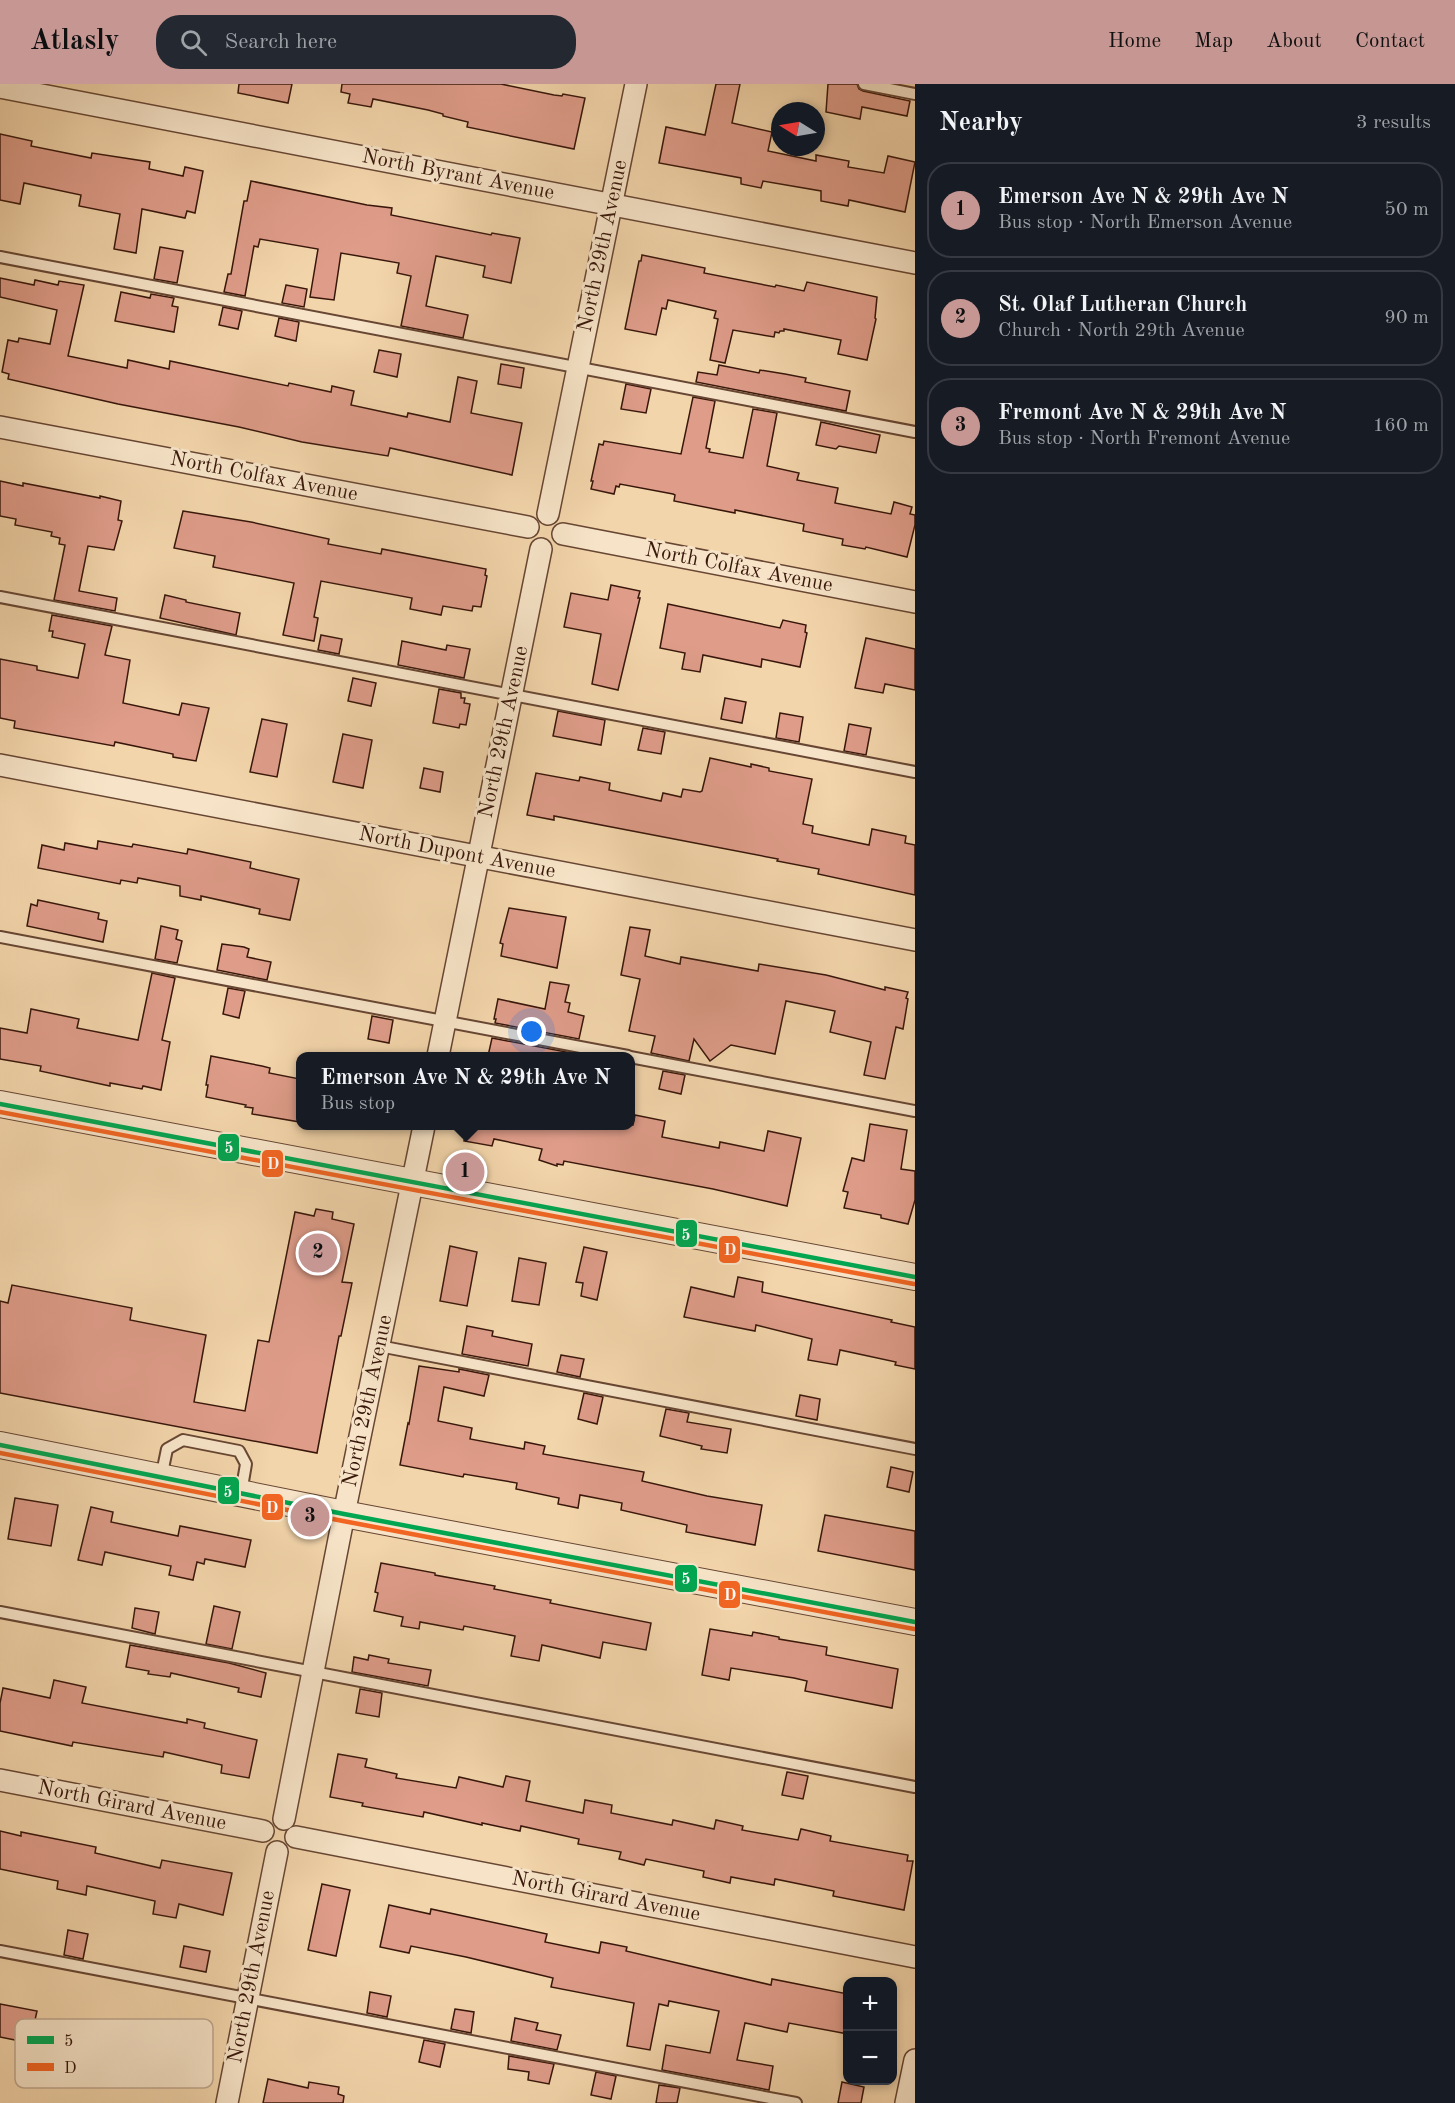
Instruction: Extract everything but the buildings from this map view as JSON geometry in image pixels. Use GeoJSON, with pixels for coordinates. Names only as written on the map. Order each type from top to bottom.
{"type":"FeatureCollection","features":[{"type":"Feature","properties":{"kind":"street","name":"North 29th Avenue"},"geometry":{"type":"LineString","coordinates":[[548,514],[636,84]]}},
{"type":"Feature","properties":{"kind":"street","name":"North Byrant Avenue"},"geometry":{"type":"LineString","coordinates":[[0,87],[915,263]]}},
{"type":"Feature","properties":{"kind":"street","name":"North Colfax Avenue"},"geometry":{"type":"LineString","coordinates":[[0,427],[528,527]]}},
{"type":"Feature","properties":{"kind":"street"},"geometry":{"type":"LineString","coordinates":[[548,514],[561,523],[563,534],[553,548],[541,549],[529,538],[528,527],[534,518],[548,514]]}},
{"type":"Feature","properties":{"kind":"street","name":"North Colfax Avenue"},"geometry":{"type":"LineString","coordinates":[[563,534],[915,602]]}},
{"type":"Feature","properties":{"kind":"street","name":"North 29th Avenue"},"geometry":{"type":"LineString","coordinates":[[439,1052],[541,549]]}},
{"type":"Feature","properties":{"kind":"street","name":"North Dupont Avenue"},"geometry":{"type":"LineString","coordinates":[[0,765],[915,940]]}},
{"type":"Feature","properties":{"kind":"street"},"geometry":{"type":"LineString","coordinates":[[0,1104],[915,1277]]}},
{"type":"Feature","properties":{"kind":"street","name":"North 29th Avenue"},"geometry":{"type":"LineString","coordinates":[[284,1819],[423,1130]]}},
{"type":"Feature","properties":{"kind":"street"},"geometry":{"type":"LineString","coordinates":[[0,1445],[161,1479],[915,1622]]}},
{"type":"Feature","properties":{"kind":"street","name":"North Girard Avenue"},"geometry":{"type":"LineString","coordinates":[[0,1780],[263,1831]]}},
{"type":"Feature","properties":{"kind":"street"},"geometry":{"type":"LineString","coordinates":[[273,1819],[284,1819],[292,1824],[296,1837],[292,1846],[277,1852],[264,1842],[263,1831],[273,1819]]}},
{"type":"Feature","properties":{"kind":"street","name":"North Girard Avenue"},"geometry":{"type":"LineString","coordinates":[[296,1837],[915,1958]]}},
{"type":"Feature","properties":{"kind":"street","name":"North 29th Avenue"},"geometry":{"type":"LineString","coordinates":[[227,2103],[277,1852]]}},
{"type":"Feature","properties":{"kind":"street"},"geometry":{"type":"LineString","coordinates":[[906,2103],[915,2060]]}},
{"type":"Feature","properties":{"kind":"lane"},"geometry":{"type":"LineString","coordinates":[[864,84],[915,94]]}},
{"type":"Feature","properties":{"kind":"lane"},"geometry":{"type":"LineString","coordinates":[[0,257],[915,432]]}},
{"type":"Feature","properties":{"kind":"lane"},"geometry":{"type":"LineString","coordinates":[[0,597],[915,772]]}},
{"type":"Feature","properties":{"kind":"lane"},"geometry":{"type":"LineString","coordinates":[[0,937],[603,1052]]}},
{"type":"Feature","properties":{"kind":"lane"},"geometry":{"type":"LineString","coordinates":[[635,1058],[915,1111]]}},
{"type":"Feature","properties":{"kind":"lane"},"geometry":{"type":"LineString","coordinates":[[379,1346],[915,1449]]}},
{"type":"Feature","properties":{"kind":"lane"},"geometry":{"type":"LineString","coordinates":[[161,1479],[167,1449],[183,1440],[239,1451],[246,1464],[241,1493]]}},
{"type":"Feature","properties":{"kind":"lane"},"geometry":{"type":"LineString","coordinates":[[0,1612],[915,1787]]}},
{"type":"Feature","properties":{"kind":"lane"},"geometry":{"type":"LineString","coordinates":[[0,1951],[796,2103]]}},
{"type":"Feature","properties":{"kind":"transit line","name":"5"},"geometry":{"type":"LineString","coordinates":[[0,1104],[915,1277]]}},
{"type":"Feature","properties":{"kind":"transit line","name":"D"},"geometry":{"type":"LineString","coordinates":[[0,1112],[914,1284]]}},
{"type":"Feature","properties":{"kind":"transit line","name":"5"},"geometry":{"type":"LineString","coordinates":[[0,1445],[344,1514],[915,1622]]}},
{"type":"Feature","properties":{"kind":"transit line","name":"D"},"geometry":{"type":"LineString","coordinates":[[0,1453],[343,1521],[914,1629]]}},
{"type":"Feature","properties":{"kind":"place","name":"Emerson Ave N & 29th Ave N"},"geometry":{"type":"Point","coordinates":[465,1172]}},
{"type":"Feature","properties":{"kind":"place","name":"St. Olaf Lutheran Church"},"geometry":{"type":"Point","coordinates":[318,1253]}},
{"type":"Feature","properties":{"kind":"place","name":"Fremont Ave N & 29th Ave N"},"geometry":{"type":"Point","coordinates":[310,1517]}}]}
